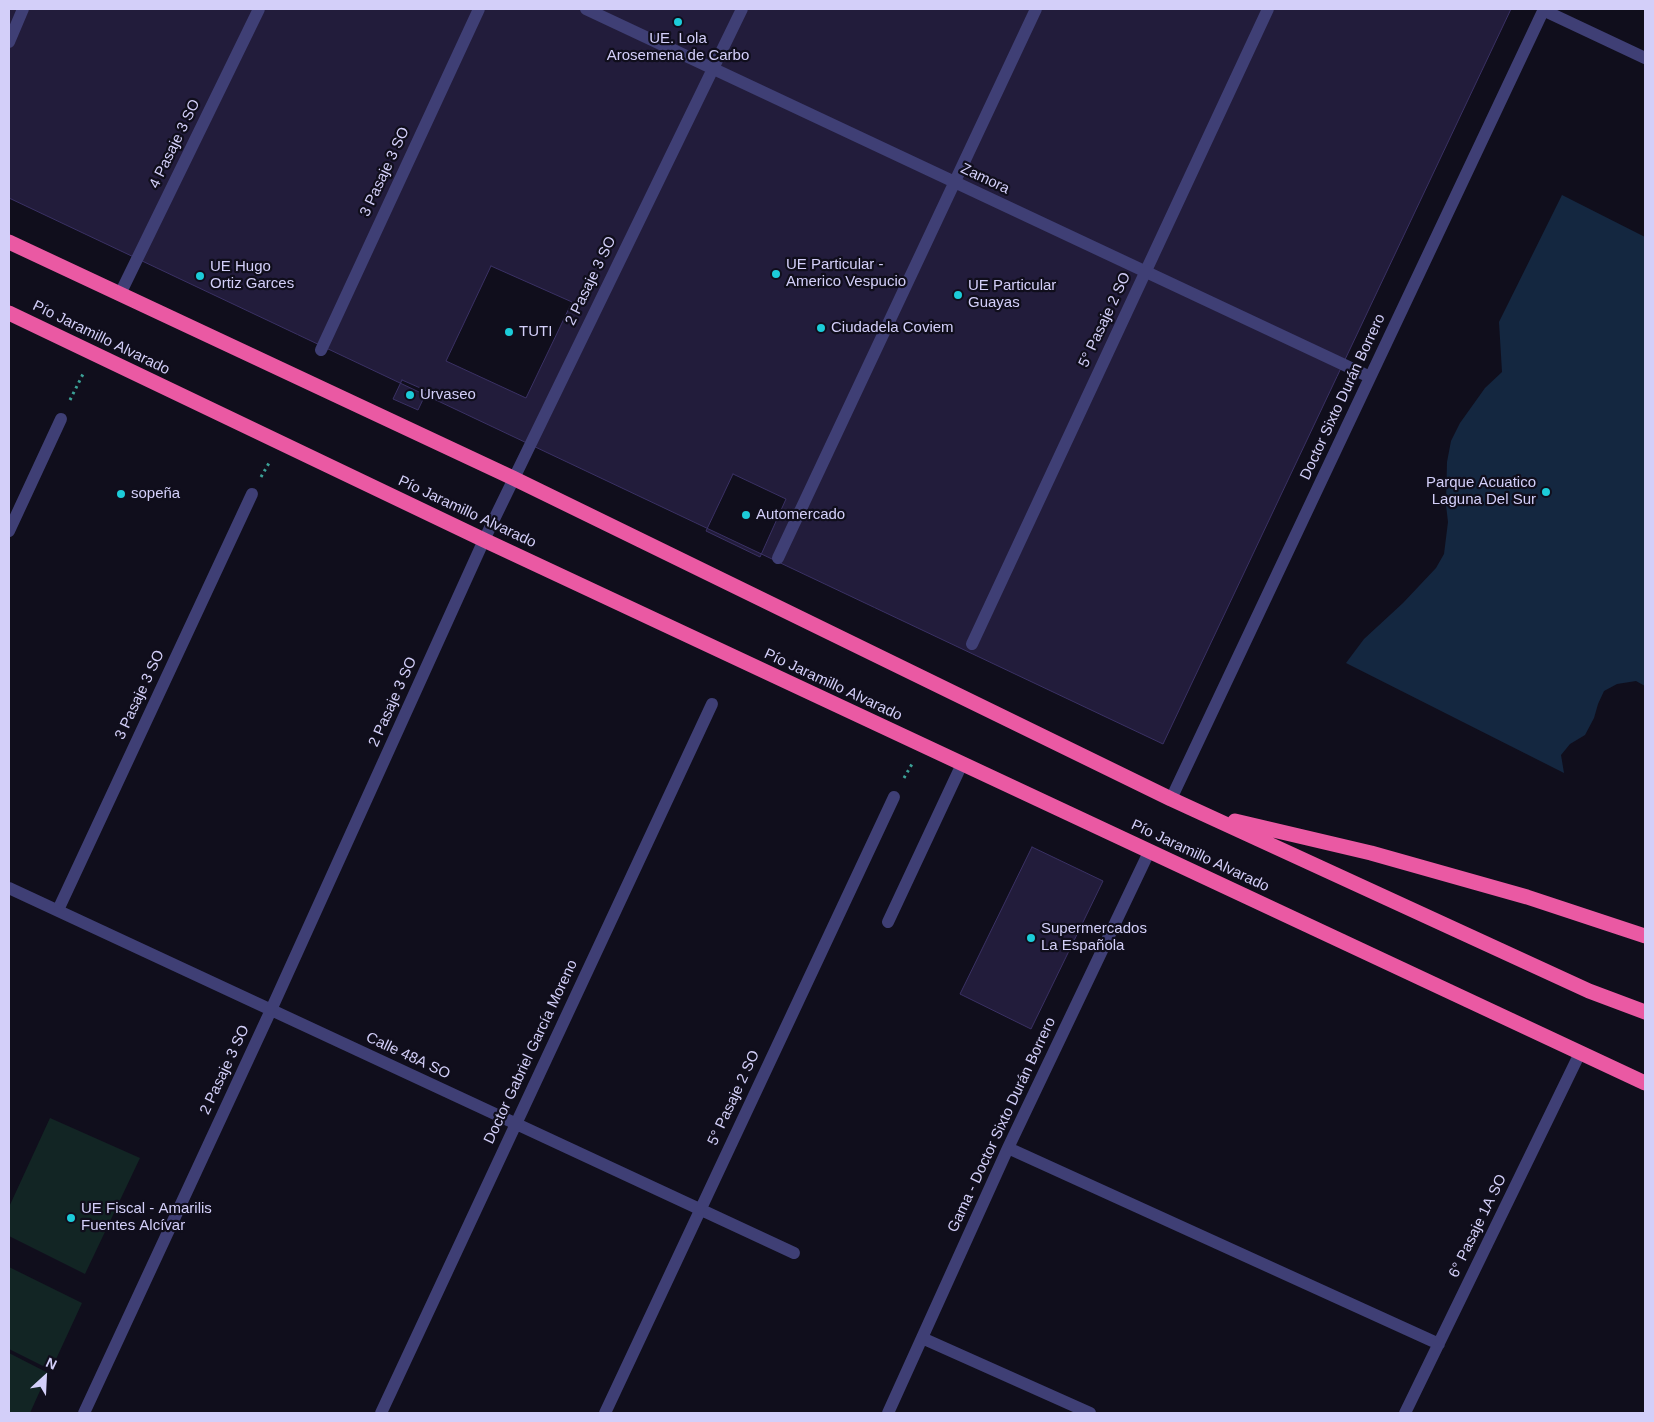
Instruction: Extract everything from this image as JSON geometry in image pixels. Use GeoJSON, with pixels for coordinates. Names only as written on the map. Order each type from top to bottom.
{"type":"FeatureCollection","features":[{"type":"Feature","properties":{"kind":"highway"},"geometry":{"type":"LineString","coordinates":[[9,242],[513,478],[1171,799],[1589,991],[1645,1012]]}},
{"type":"Feature","properties":{"kind":"highway","name":"Pío Jaramillo Alvarado"},"geometry":{"type":"LineString","coordinates":[[9,313],[484,540],[1645,1083]]}},
{"type":"Feature","properties":{"kind":"highway"},"geometry":{"type":"LineString","coordinates":[[1204,814],[1381,856],[1527,897],[1645,936]]}},
{"type":"Feature","properties":{"kind":"street"},"geometry":{"type":"LineString","coordinates":[[9,42],[23,9]]}},
{"type":"Feature","properties":{"kind":"street","name":"4 Pasaje 3 SO"},"geometry":{"type":"LineString","coordinates":[[120,294],[259,9]]}},
{"type":"Feature","properties":{"kind":"street","name":"3 Pasaje 3 SO"},"geometry":{"type":"LineString","coordinates":[[321,350],[478,9]]}},
{"type":"Feature","properties":{"kind":"street","name":"Zamora"},"geometry":{"type":"LineString","coordinates":[[586,9],[1370,377]]}},
{"type":"Feature","properties":{"kind":"street","name":"2 Pasaje 3 SO"},"geometry":{"type":"LineString","coordinates":[[84,1413],[271,1010],[513,478],[742,9]]}},
{"type":"Feature","properties":{"kind":"street"},"geometry":{"type":"LineString","coordinates":[[778,558],[1036,9]]}},
{"type":"Feature","properties":{"kind":"street","name":"5° Pasaje 2 SO"},"geometry":{"type":"LineString","coordinates":[[972,644],[1268,9]]}},
{"type":"Feature","properties":{"kind":"street"},"geometry":{"type":"LineString","coordinates":[[1544,9],[1645,58]]}},
{"type":"Feature","properties":{"kind":"street","name":"Doctor Sixto Durán Borrero"},"geometry":{"type":"LineString","coordinates":[[1171,799],[1544,9]]}},
{"type":"Feature","properties":{"kind":"street"},"geometry":{"type":"LineString","coordinates":[[9,531],[61,418]]}},
{"type":"Feature","properties":{"kind":"street","name":"3 Pasaje 3 SO"},"geometry":{"type":"LineString","coordinates":[[58,910],[252,494]]}},
{"type":"Feature","properties":{"kind":"street","name":"Doctor Gabriel García Moreno"},"geometry":{"type":"LineString","coordinates":[[381,1413],[712,704]]}},
{"type":"Feature","properties":{"kind":"street"},"geometry":{"type":"LineString","coordinates":[[888,922],[962,764]]}},
{"type":"Feature","properties":{"kind":"street","name":"5° Pasaje 2 SO"},"geometry":{"type":"LineString","coordinates":[[605,1413],[894,797]]}},
{"type":"Feature","properties":{"kind":"street","name":"Gama - Doctor Sixto Durán Borrero"},"geometry":{"type":"LineString","coordinates":[[888,1413],[1008,1148],[1149,852]]}},
{"type":"Feature","properties":{"kind":"street","name":"Calle 48A SO"},"geometry":{"type":"LineString","coordinates":[[9,888],[794,1253]]}},
{"type":"Feature","properties":{"kind":"street","name":"6° Pasaje 1A SO"},"geometry":{"type":"LineString","coordinates":[[1405,1413],[1580,1053]]}},
{"type":"Feature","properties":{"kind":"street"},"geometry":{"type":"LineString","coordinates":[[1008,1148],[1439,1344]]}},
{"type":"Feature","properties":{"kind":"street"},"geometry":{"type":"LineString","coordinates":[[922,1338],[1090,1413]]}},
{"type":"Feature","properties":{"kind":"path"},"geometry":{"type":"LineString","coordinates":[[61,418],[93,353]]}},
{"type":"Feature","properties":{"kind":"path"},"geometry":{"type":"LineString","coordinates":[[252,494],[280,443]]}},
{"type":"Feature","properties":{"kind":"path"},"geometry":{"type":"LineString","coordinates":[[894,797],[922,746]]}},
{"type":"Feature","properties":{"kind":"green space"},"geometry":{"type":"Polygon","coordinates":[[[50,1118],[140,1158],[85,1274],[9,1236],[9,1207],[50,1118]]]}},
{"type":"Feature","properties":{"kind":"green space"},"geometry":{"type":"Polygon","coordinates":[[[9,1267],[82,1303],[51,1370],[9,1349],[9,1267]]]}},
{"type":"Feature","properties":{"kind":"green space"},"geometry":{"type":"Polygon","coordinates":[[[9,1353],[48,1373],[30,1413],[9,1413],[9,1353]]]}},
{"type":"Feature","properties":{"kind":"water","name":"Parque Acuatico Laguna Del Sur"},"geometry":{"type":"Polygon","coordinates":[[[1562,195],[1645,237],[1645,686],[1636,681],[1617,684],[1604,691],[1594,718],[1585,735],[1570,744],[1561,755],[1564,773],[1346,663],[1364,639],[1403,603],[1436,568],[1444,554],[1448,522],[1446,505],[1447,462],[1451,441],[1460,423],[1485,388],[1502,372],[1499,322],[1562,195]]]}},
{"type":"Feature","properties":{"kind":"building","name":"Ciudadela Coviem"},"geometry":{"type":"Polygon","coordinates":[[[9,9],[1511,9],[1163,744],[9,198],[9,9]]]}},
{"type":"Feature","properties":{"kind":"building","name":"TUTI"},"geometry":{"type":"Polygon","coordinates":[[[491,266],[572,302],[526,398],[446,361],[491,266]]]}},
{"type":"Feature","properties":{"kind":"building","name":"Urvaseo"},"geometry":{"type":"Polygon","coordinates":[[[402,380],[427,391],[418,410],[393,399],[402,380]]]}},
{"type":"Feature","properties":{"kind":"building","name":"Automercado"},"geometry":{"type":"Polygon","coordinates":[[[733,474],[786,499],[760,557],[706,531],[733,474]]]}},
{"type":"Feature","properties":{"kind":"building","name":"Supermercados La Española"},"geometry":{"type":"Polygon","coordinates":[[[1032,847],[1103,881],[1031,1029],[960,994],[1032,847]]]}},
{"type":"Feature","properties":{"kind":"place","name":"UE. Lola Arosemena de Carbo"},"geometry":{"type":"Point","coordinates":[678,22]}},
{"type":"Feature","properties":{"kind":"place","name":"UE Particular - Americo Vespucio"},"geometry":{"type":"Point","coordinates":[776,274]}},
{"type":"Feature","properties":{"kind":"place","name":"UE Hugo Ortiz Garces"},"geometry":{"type":"Point","coordinates":[200,276]}},
{"type":"Feature","properties":{"kind":"place","name":"UE Particular Guayas"},"geometry":{"type":"Point","coordinates":[958,295]}},
{"type":"Feature","properties":{"kind":"place","name":"Ciudadela Coviem"},"geometry":{"type":"Point","coordinates":[821,328]}},
{"type":"Feature","properties":{"kind":"place","name":"TUTI"},"geometry":{"type":"Point","coordinates":[509,332]}},
{"type":"Feature","properties":{"kind":"place","name":"Urvaseo"},"geometry":{"type":"Point","coordinates":[410,395]}},
{"type":"Feature","properties":{"kind":"place","name":"Parque Acuatico Laguna Del Sur"},"geometry":{"type":"Point","coordinates":[1546,492]}},
{"type":"Feature","properties":{"kind":"place","name":"sopeña"},"geometry":{"type":"Point","coordinates":[121,494]}},
{"type":"Feature","properties":{"kind":"place","name":"Automercado"},"geometry":{"type":"Point","coordinates":[746,515]}},
{"type":"Feature","properties":{"kind":"place","name":"Supermercados La Española"},"geometry":{"type":"Point","coordinates":[1031,938]}},
{"type":"Feature","properties":{"kind":"place","name":"UE Fiscal - Amarilis Fuentes Alcívar"},"geometry":{"type":"Point","coordinates":[71,1218]}}]}
